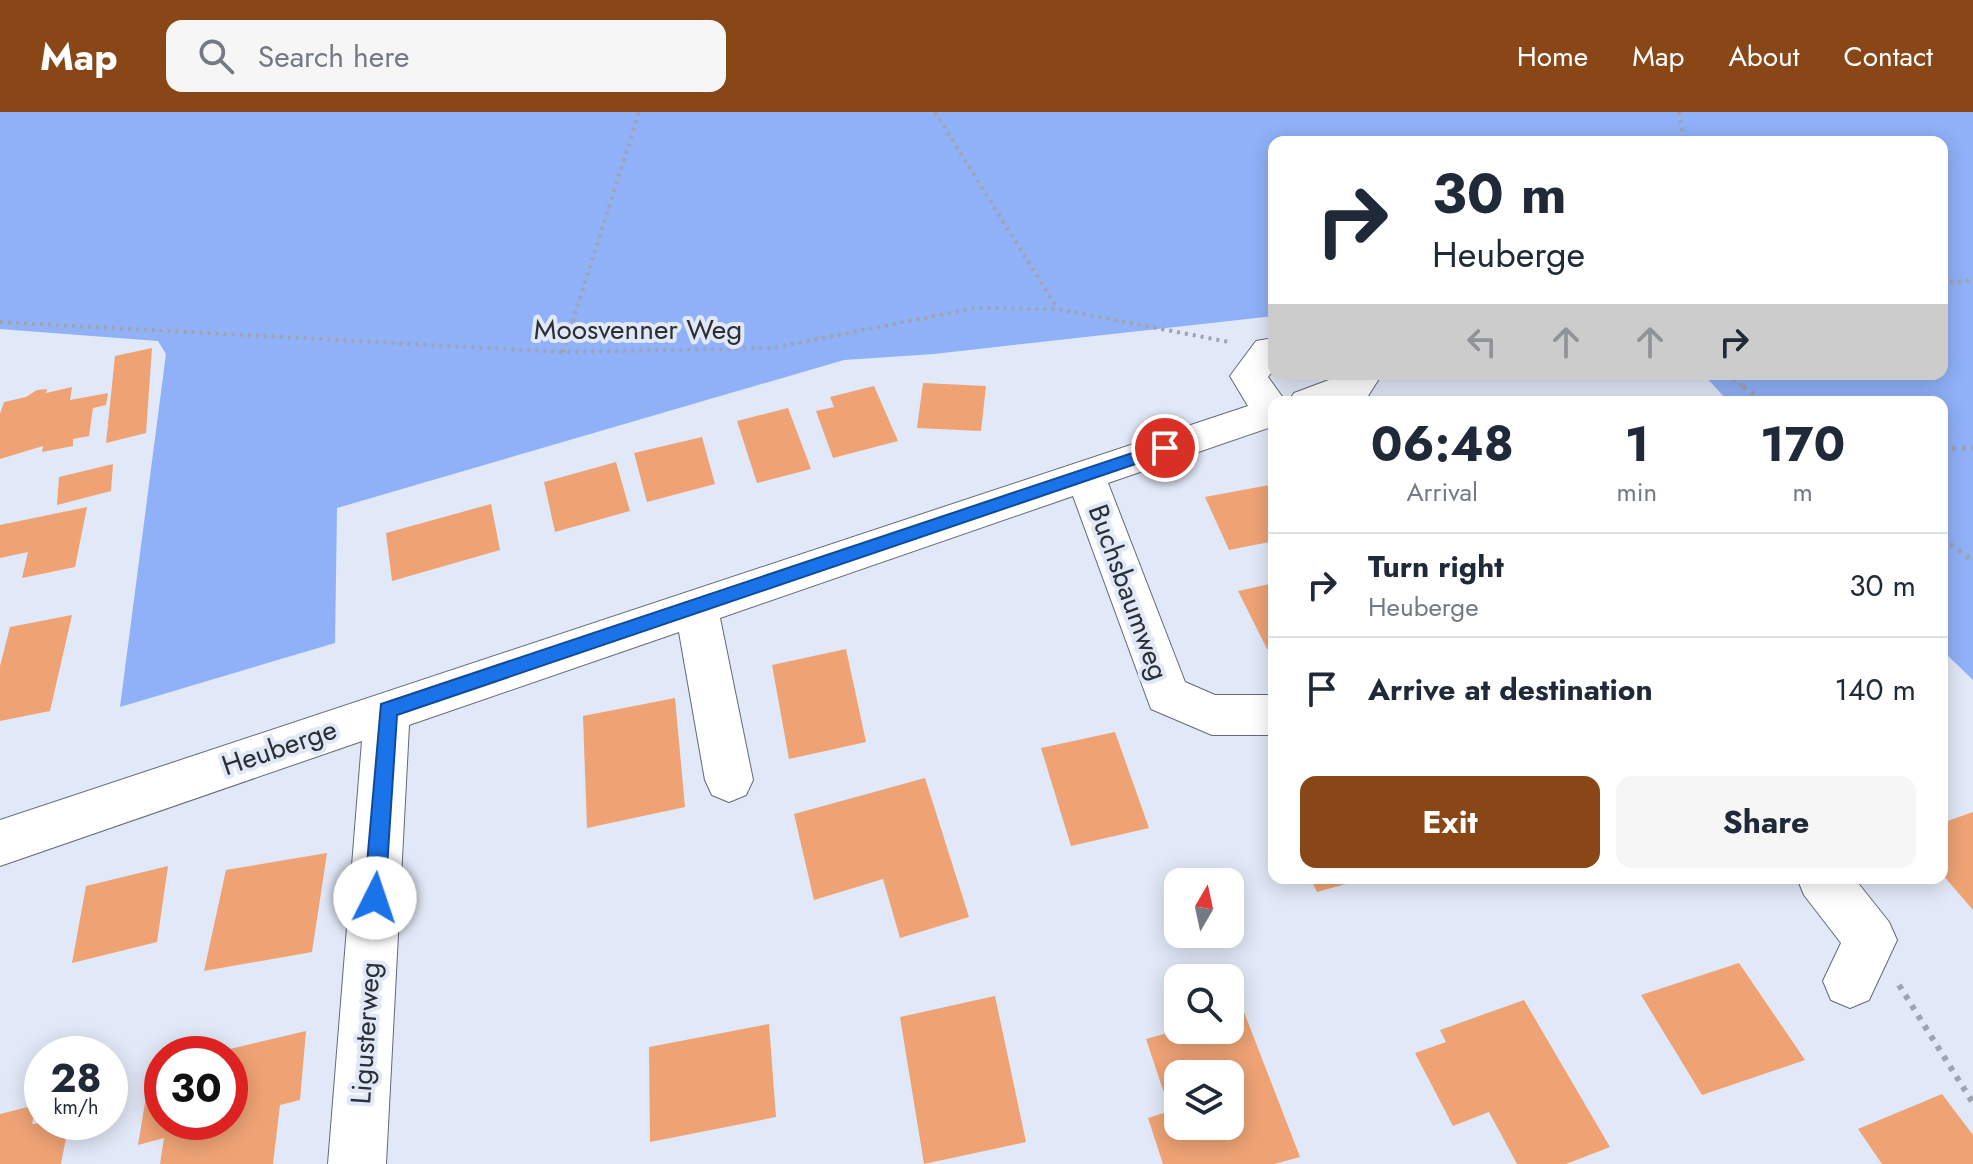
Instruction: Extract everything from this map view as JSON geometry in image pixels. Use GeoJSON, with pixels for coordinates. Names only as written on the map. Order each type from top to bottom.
{"type":"FeatureCollection","features":[{"type":"Feature","properties":{"kind":"street"},"geometry":{"type":"LineString","coordinates":[[1268,354],[1248,376],[1270,396]]}},
{"type":"Feature","properties":{"kind":"street","name":"Heuberge"},"geometry":{"type":"LineString","coordinates":[[1326,396],[1355,387],[1360,380]]}},
{"type":"Feature","properties":{"kind":"street","name":"Heuberge"},"geometry":{"type":"LineString","coordinates":[[0,843],[1268,414]]}},
{"type":"Feature","properties":{"kind":"street","name":"Buchsbaumweg"},"geometry":{"type":"LineString","coordinates":[[1085,474],[1167,695],[1212,715],[1268,715]]}},
{"type":"Feature","properties":{"kind":"street"},"geometry":{"type":"LineString","coordinates":[[696,607],[729,780]]}},
{"type":"Feature","properties":{"kind":"street","name":"Ligusterweg"},"geometry":{"type":"LineString","coordinates":[[357,1164],[387,710]]}},
{"type":"Feature","properties":{"kind":"street"},"geometry":{"type":"LineString","coordinates":[[1825,884],[1860,960]]}},
{"type":"Feature","properties":{"kind":"path"},"geometry":{"type":"LineString","coordinates":[[563,352],[639,112]]}},
{"type":"Feature","properties":{"kind":"path"},"geometry":{"type":"LineString","coordinates":[[935,112],[1053,306],[1058,309]]}},
{"type":"Feature","properties":{"kind":"path"},"geometry":{"type":"LineString","coordinates":[[1679,112],[1683,136]]}},
{"type":"Feature","properties":{"kind":"path"},"geometry":{"type":"LineString","coordinates":[[1948,282],[1973,280]]}},
{"type":"Feature","properties":{"kind":"path","name":"Moosvenner Weg"},"geometry":{"type":"LineString","coordinates":[[0,322],[563,352],[772,348],[975,308],[1058,309],[1268,349]]}},
{"type":"Feature","properties":{"kind":"path"},"geometry":{"type":"LineString","coordinates":[[1735,380],[1755,396]]}},
{"type":"Feature","properties":{"kind":"path"},"geometry":{"type":"LineString","coordinates":[[1948,449],[1973,448]]}},
{"type":"Feature","properties":{"kind":"path"},"geometry":{"type":"LineString","coordinates":[[1948,542],[1973,561]]}},
{"type":"Feature","properties":{"kind":"path"},"geometry":{"type":"LineString","coordinates":[[1860,960],[1973,1103]]}},
{"type":"Feature","properties":{"kind":"shaded area"},"geometry":{"type":"Polygon","coordinates":[[[0,112],[1973,112],[1973,680],[1948,656],[1948,396],[1723,396],[1709,380],[1948,380],[1948,136],[1268,136],[1268,317],[934,354],[844,360],[337,508],[335,643],[120,707],[166,354],[158,341],[0,329],[0,112]]]}},
{"type":"Feature","properties":{"kind":"building"},"geometry":{"type":"Polygon","coordinates":[[[152,348],[146,433],[106,443],[115,356],[152,348]]]}},
{"type":"Feature","properties":{"kind":"building"},"geometry":{"type":"Polygon","coordinates":[[[923,383],[986,386],[981,431],[917,428],[923,383]]]}},
{"type":"Feature","properties":{"kind":"building"},"geometry":{"type":"Polygon","coordinates":[[[874,386],[898,441],[833,458],[816,411],[834,407],[830,397],[874,386]]]}},
{"type":"Feature","properties":{"kind":"building"},"geometry":{"type":"Polygon","coordinates":[[[72,387],[70,400],[108,393],[106,405],[93,408],[89,436],[73,439],[73,446],[42,452],[43,446],[0,459],[0,414],[4,402],[26,397],[37,390],[47,389],[46,393],[72,387]]]}},
{"type":"Feature","properties":{"kind":"building"},"geometry":{"type":"Polygon","coordinates":[[[788,408],[811,469],[757,483],[737,421],[788,408]]]}},
{"type":"Feature","properties":{"kind":"building"},"geometry":{"type":"Polygon","coordinates":[[[702,437],[715,484],[647,502],[634,453],[702,437]]]}},
{"type":"Feature","properties":{"kind":"building"},"geometry":{"type":"Polygon","coordinates":[[[616,462],[630,511],[555,532],[544,482],[616,462]]]}},
{"type":"Feature","properties":{"kind":"building"},"geometry":{"type":"Polygon","coordinates":[[[113,464],[111,491],[57,505],[59,477],[113,464]]]}},
{"type":"Feature","properties":{"kind":"building"},"geometry":{"type":"Polygon","coordinates":[[[1268,485],[1268,542],[1229,550],[1205,497],[1268,485]]]}},
{"type":"Feature","properties":{"kind":"building"},"geometry":{"type":"Polygon","coordinates":[[[491,504],[500,550],[392,581],[386,533],[491,504]]]}},
{"type":"Feature","properties":{"kind":"building"},"geometry":{"type":"Polygon","coordinates":[[[87,507],[75,567],[22,578],[28,552],[0,558],[0,525],[87,507]]]}},
{"type":"Feature","properties":{"kind":"building"},"geometry":{"type":"Polygon","coordinates":[[[1268,584],[1268,649],[1267,649],[1238,591],[1268,584]]]}},
{"type":"Feature","properties":{"kind":"building"},"geometry":{"type":"Polygon","coordinates":[[[72,615],[50,711],[0,721],[0,666],[10,627],[72,615]]]}},
{"type":"Feature","properties":{"kind":"building"},"geometry":{"type":"Polygon","coordinates":[[[846,649],[866,742],[789,759],[772,665],[846,649]]]}},
{"type":"Feature","properties":{"kind":"building"},"geometry":{"type":"Polygon","coordinates":[[[675,698],[685,807],[587,828],[583,716],[675,698]]]}},
{"type":"Feature","properties":{"kind":"building"},"geometry":{"type":"Polygon","coordinates":[[[1115,732],[1149,828],[1071,846],[1041,748],[1115,732]]]}},
{"type":"Feature","properties":{"kind":"building"},"geometry":{"type":"Polygon","coordinates":[[[925,778],[969,917],[900,938],[883,879],[814,900],[794,814],[925,778]]]}},
{"type":"Feature","properties":{"kind":"building"},"geometry":{"type":"Polygon","coordinates":[[[1973,812],[1973,910],[1948,881],[1948,821],[1973,812]]]}},
{"type":"Feature","properties":{"kind":"building"},"geometry":{"type":"Polygon","coordinates":[[[327,853],[312,952],[204,971],[226,870],[327,853]]]}},
{"type":"Feature","properties":{"kind":"building"},"geometry":{"type":"Polygon","coordinates":[[[168,866],[157,942],[72,963],[86,886],[168,866]]]}},
{"type":"Feature","properties":{"kind":"building"},"geometry":{"type":"Polygon","coordinates":[[[1313,884],[1346,884],[1317,892],[1313,884]]]}},
{"type":"Feature","properties":{"kind":"building"},"geometry":{"type":"Polygon","coordinates":[[[1739,963],[1805,1060],[1702,1095],[1641,995],[1739,963]]]}},
{"type":"Feature","properties":{"kind":"building"},"geometry":{"type":"Polygon","coordinates":[[[995,996],[1026,1142],[924,1164],[900,1017],[995,996]]]}},
{"type":"Feature","properties":{"kind":"building"},"geometry":{"type":"Polygon","coordinates":[[[1524,1000],[1610,1147],[1566,1164],[1517,1164],[1489,1112],[1453,1126],[1415,1053],[1446,1042],[1440,1030],[1524,1000]]]}},
{"type":"Feature","properties":{"kind":"building"},"geometry":{"type":"Polygon","coordinates":[[[1244,1012],[1300,1157],[1274,1164],[1163,1164],[1148,1118],[1164,1113],[1164,1140],[1244,1140],[1244,1060],[1164,1060],[1164,1093],[1146,1039],[1164,1034],[1164,1044],[1244,1044],[1244,1012]]]}},
{"type":"Feature","properties":{"kind":"building"},"geometry":{"type":"Polygon","coordinates":[[[769,1024],[776,1117],[650,1142],[649,1047],[769,1024]]]}},
{"type":"Feature","properties":{"kind":"building"},"geometry":{"type":"Polygon","coordinates":[[[306,1031],[300,1100],[280,1105],[273,1164],[160,1164],[164,1140],[248,1140],[248,1045],[306,1031]]]}},
{"type":"Feature","properties":{"kind":"building"},"geometry":{"type":"Polygon","coordinates":[[[1942,1094],[1973,1135],[1973,1164],[1882,1164],[1858,1129],[1942,1094]]]}},
{"type":"Feature","properties":{"kind":"building"},"geometry":{"type":"Polygon","coordinates":[[[24,1108],[24,1140],[66,1140],[61,1164],[0,1164],[0,1114],[24,1108]]]}},
{"type":"Feature","properties":{"kind":"building"},"geometry":{"type":"Polygon","coordinates":[[[144,1109],[144,1140],[157,1140],[138,1145],[144,1109]]]}},
{"type":"Feature","properties":{"kind":"route"},"geometry":{"type":"LineString","coordinates":[[375,898],[387,710],[1165,448]]}}]}
